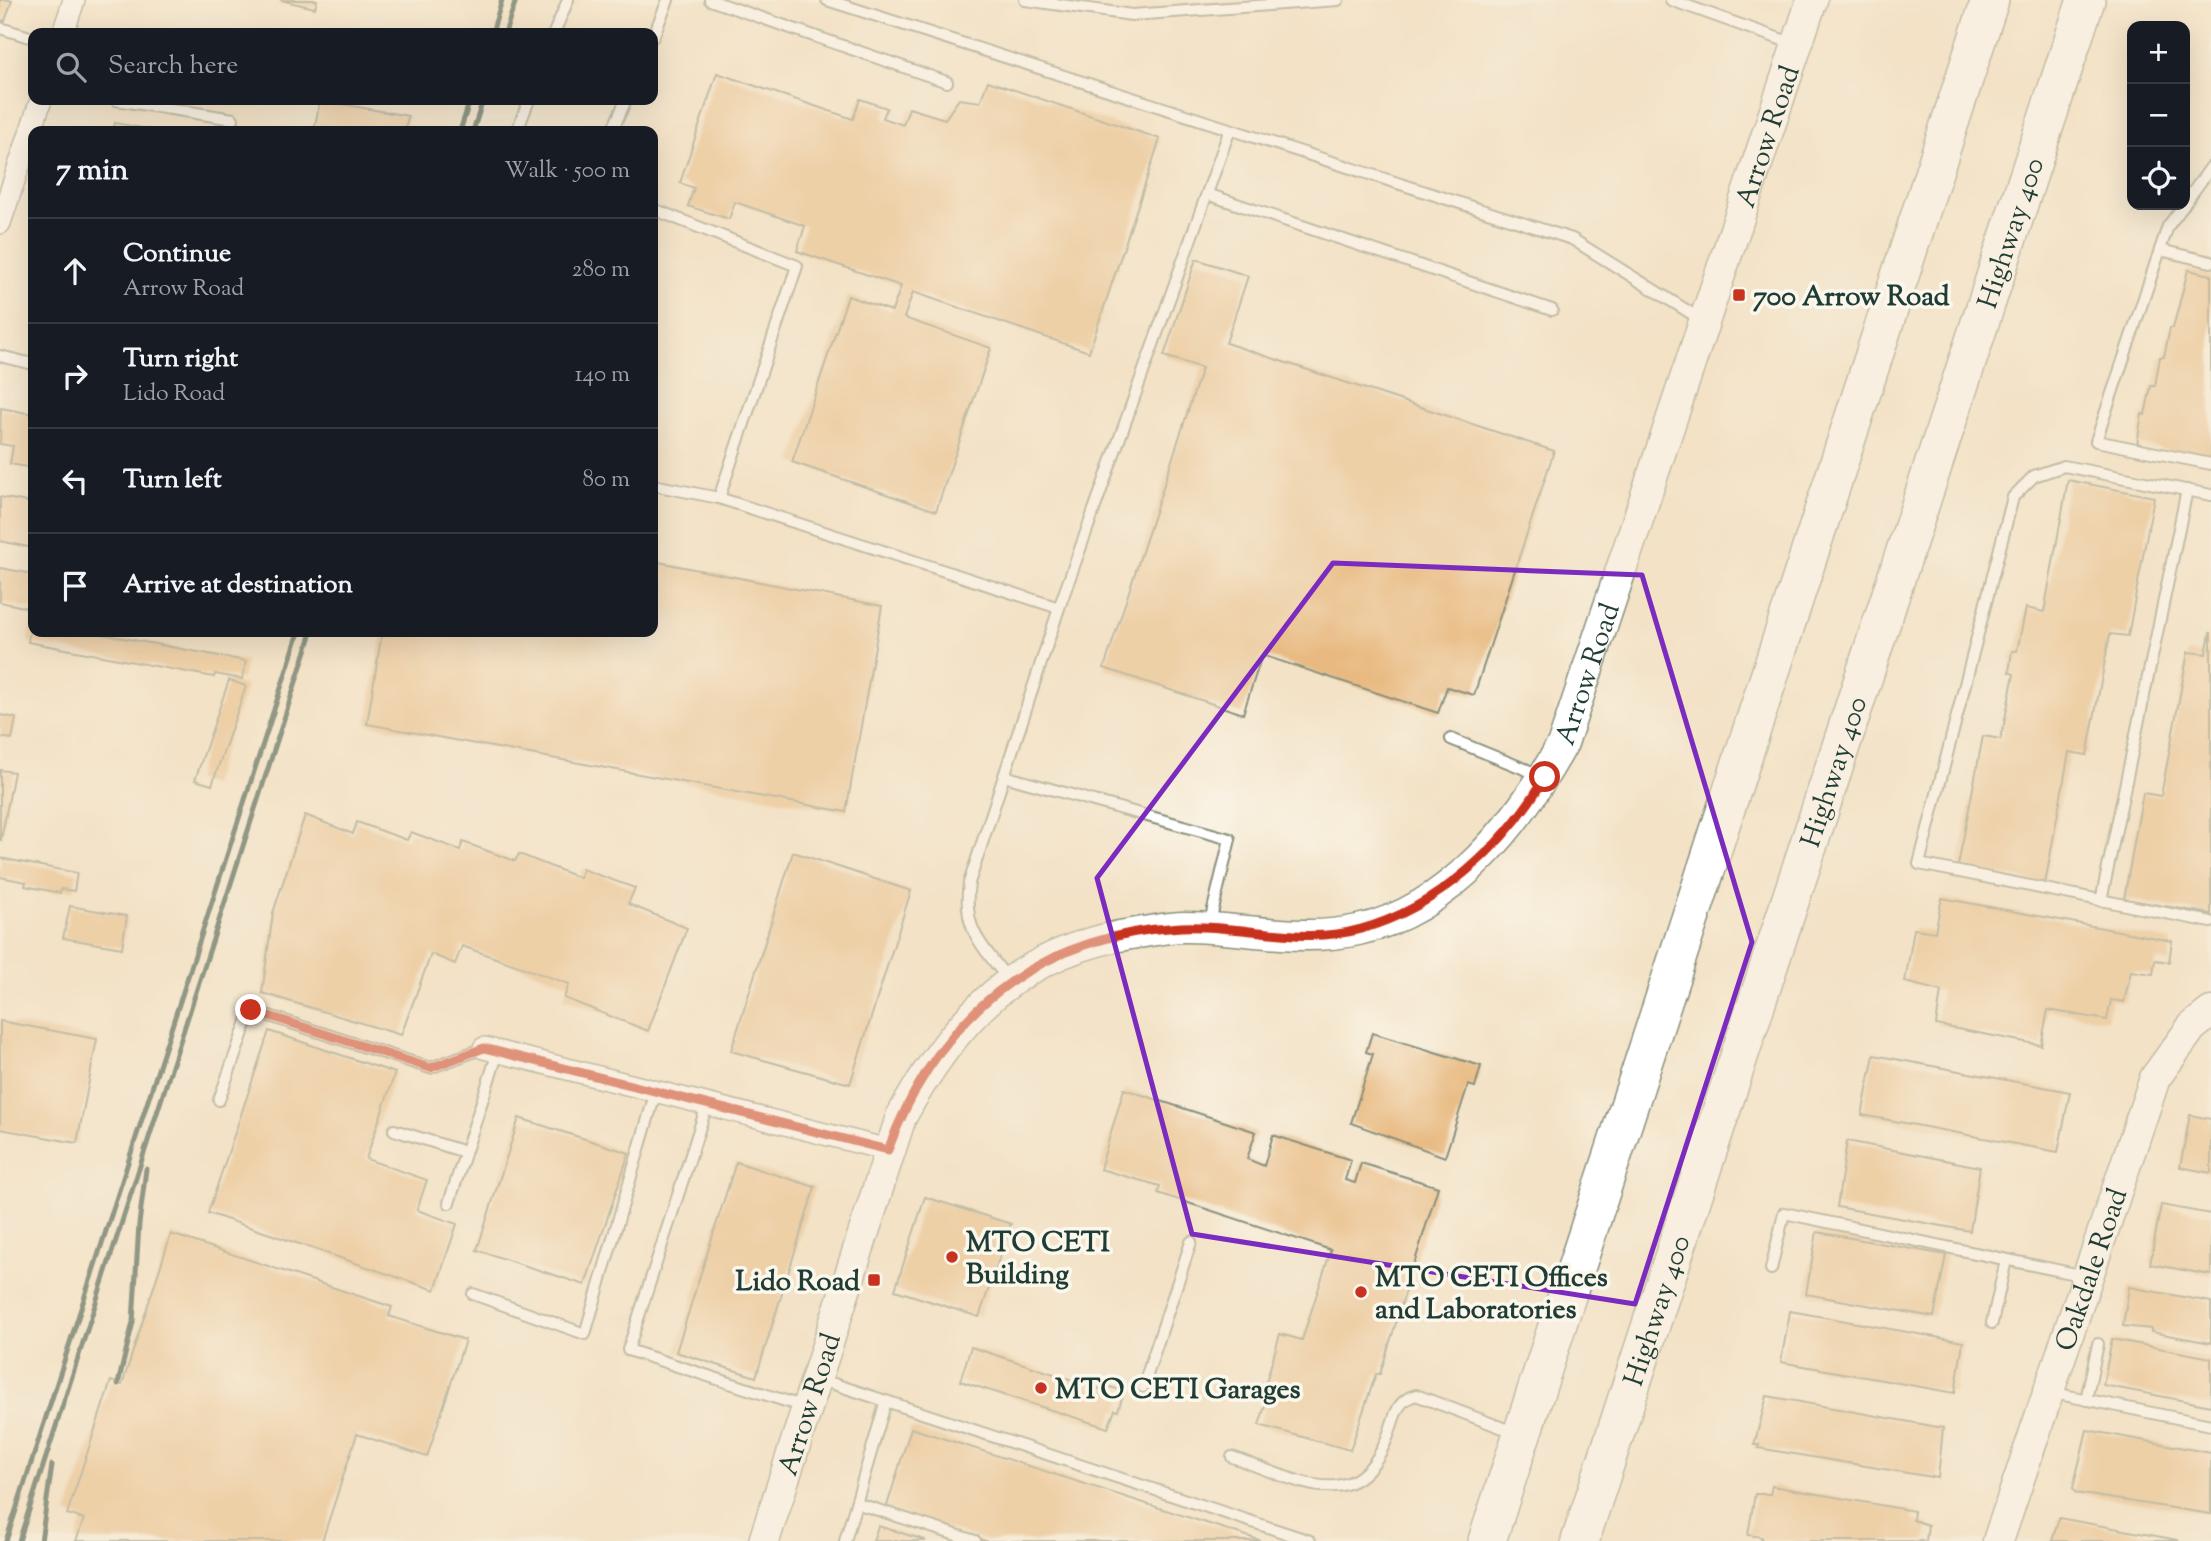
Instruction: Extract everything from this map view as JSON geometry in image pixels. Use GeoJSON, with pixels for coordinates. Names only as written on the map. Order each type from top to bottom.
{"type":"FeatureCollection","features":[{"type":"Feature","properties":{"kind":"highway"},"geometry":{"type":"LineString","coordinates":[[1487,1541],[1990,0]]}},
{"type":"Feature","properties":{"kind":"highway","name":"Highway 400"},"geometry":{"type":"LineString","coordinates":[[1580,1541],[2086,0]]}},
{"type":"Feature","properties":{"kind":"street"},"geometry":{"type":"LineString","coordinates":[[65,28],[74,0]]}},
{"type":"Feature","properties":{"kind":"street","name":"Arrow Road"},"geometry":{"type":"LineString","coordinates":[[764,1541],[888,1150],[901,1117],[930,1063],[960,1028],[1009,981],[1048,959],[1086,944],[1182,927],[1323,936],[1360,930],[1412,908],[1478,862],[1513,822],[1545,777],[1563,743],[1812,0]]}},
{"type":"Feature","properties":{"kind":"street"},"geometry":{"type":"LineString","coordinates":[[32,126],[39,105]]}},
{"type":"Feature","properties":{"kind":"street"},"geometry":{"type":"LineString","coordinates":[[0,223],[28,139]]}},
{"type":"Feature","properties":{"kind":"street","name":"Oakdale Road"},"geometry":{"type":"LineString","coordinates":[[1998,1541],[2155,1078],[2192,1027],[2211,1012]]}},
{"type":"Feature","properties":{"kind":"street"},"geometry":{"type":"LineString","coordinates":[[491,1050],[888,1150]]}},
{"type":"Feature","properties":{"kind":"lane"},"geometry":{"type":"LineString","coordinates":[[556,28],[568,0]]}},
{"type":"Feature","properties":{"kind":"lane"},"geometry":{"type":"LineString","coordinates":[[657,28],[668,0]]}},
{"type":"Feature","properties":{"kind":"lane"},"geometry":{"type":"LineString","coordinates":[[710,0],[947,82]]}},
{"type":"Feature","properties":{"kind":"lane"},"geometry":{"type":"LineString","coordinates":[[827,0],[1572,239],[1704,322]]}},
{"type":"Feature","properties":{"kind":"lane"},"geometry":{"type":"LineString","coordinates":[[1025,0],[1132,15],[1338,0]]}},
{"type":"Feature","properties":{"kind":"lane"},"geometry":{"type":"LineString","coordinates":[[1671,0],[1797,44]]}},
{"type":"Feature","properties":{"kind":"lane"},"geometry":{"type":"LineString","coordinates":[[0,28],[28,36]]}},
{"type":"Feature","properties":{"kind":"lane"},"geometry":{"type":"LineString","coordinates":[[147,105],[233,119]]}},
{"type":"Feature","properties":{"kind":"lane"},"geometry":{"type":"LineString","coordinates":[[519,126],[527,105]]}},
{"type":"Feature","properties":{"kind":"lane"},"geometry":{"type":"LineString","coordinates":[[614,126],[624,105]]}},
{"type":"Feature","properties":{"kind":"lane"},"geometry":{"type":"LineString","coordinates":[[1009,981],[973,932],[965,909],[970,883],[1059,608],[1230,129]]}},
{"type":"Feature","properties":{"kind":"lane"},"geometry":{"type":"LineString","coordinates":[[2190,196],[2211,167]]}},
{"type":"Feature","properties":{"kind":"lane"},"geometry":{"type":"LineString","coordinates":[[1207,194],[1552,310]]}},
{"type":"Feature","properties":{"kind":"lane"},"geometry":{"type":"LineString","coordinates":[[2180,210],[2168,226],[2096,441],[2211,464]]}},
{"type":"Feature","properties":{"kind":"lane"},"geometry":{"type":"LineString","coordinates":[[658,211],[797,266],[719,498]]}},
{"type":"Feature","properties":{"kind":"lane"},"geometry":{"type":"LineString","coordinates":[[2160,250],[2211,262]]}},
{"type":"Feature","properties":{"kind":"lane"},"geometry":{"type":"LineString","coordinates":[[0,356],[28,363]]}},
{"type":"Feature","properties":{"kind":"lane"},"geometry":{"type":"LineString","coordinates":[[2211,495],[2064,466],[2034,476],[2013,497],[1919,864],[2211,922]]}},
{"type":"Feature","properties":{"kind":"lane"},"geometry":{"type":"LineString","coordinates":[[658,486],[719,498],[1059,608]]}},
{"type":"Feature","properties":{"kind":"lane"},"geometry":{"type":"LineString","coordinates":[[2101,901],[2187,490]]}},
{"type":"Feature","properties":{"kind":"lane"},"geometry":{"type":"LineString","coordinates":[[1451,738],[1545,777]]}},
{"type":"Feature","properties":{"kind":"lane"},"geometry":{"type":"LineString","coordinates":[[1004,776],[1230,839],[1209,929]]}},
{"type":"Feature","properties":{"kind":"lane"},"geometry":{"type":"LineString","coordinates":[[219,1100],[251,1010],[430,1068],[491,1050]]}},
{"type":"Feature","properties":{"kind":"lane"},"geometry":{"type":"LineString","coordinates":[[449,1203],[491,1050]]}},
{"type":"Feature","properties":{"kind":"lane"},"geometry":{"type":"LineString","coordinates":[[473,1294],[585,1334],[656,1091]]}},
{"type":"Feature","properties":{"kind":"lane"},"geometry":{"type":"LineString","coordinates":[[707,1105],[628,1350],[806,1408]]}},
{"type":"Feature","properties":{"kind":"lane"},"geometry":{"type":"LineString","coordinates":[[394,1130],[465,1152]]}},
{"type":"Feature","properties":{"kind":"lane"},"geometry":{"type":"LineString","coordinates":[[1771,1269],[1784,1213],[2088,1277]]}},
{"type":"Feature","properties":{"kind":"lane"},"geometry":{"type":"LineString","coordinates":[[1143,1387],[1191,1242]]}},
{"type":"Feature","properties":{"kind":"lane"},"geometry":{"type":"LineString","coordinates":[[1992,1323],[2006,1260]]}},
{"type":"Feature","properties":{"kind":"lane"},"geometry":{"type":"LineString","coordinates":[[2085,1400],[2098,1344]]}},
{"type":"Feature","properties":{"kind":"lane"},"geometry":{"type":"LineString","coordinates":[[816,1378],[1310,1541]]}},
{"type":"Feature","properties":{"kind":"lane"},"geometry":{"type":"LineString","coordinates":[[2049,1392],[2211,1425]]}},
{"type":"Feature","properties":{"kind":"lane"},"geometry":{"type":"LineString","coordinates":[[1232,1457],[1314,1486],[1346,1486],[1363,1478],[1385,1447],[1397,1410],[1404,1399],[1416,1395],[1522,1435]]}},
{"type":"Feature","properties":{"kind":"lane"},"geometry":{"type":"LineString","coordinates":[[845,1541],[886,1401]]}},
{"type":"Feature","properties":{"kind":"lane"},"geometry":{"type":"LineString","coordinates":[[856,1503],[975,1541]]}},
{"type":"Feature","properties":{"kind":"highlighted area"},"geometry":{"type":"Polygon","coordinates":[[[1333,563],[1642,575],[1752,942],[1635,1304],[1192,1234],[1097,878],[1333,563]]]}},
{"type":"Feature","properties":{"kind":"building"},"geometry":{"type":"Polygon","coordinates":[[[0,0],[12,0],[5,21],[0,20],[0,0]]]}},
{"type":"Feature","properties":{"kind":"building"},"geometry":{"type":"Polygon","coordinates":[[[280,0],[317,0],[315,8],[280,0]]]}},
{"type":"Feature","properties":{"kind":"building"},"geometry":{"type":"Polygon","coordinates":[[[717,73],[853,119],[860,99],[887,108],[883,118],[903,125],[909,108],[945,119],[959,99],[980,102],[988,81],[1160,139],[1089,352],[913,292],[904,318],[991,348],[936,511],[792,462],[848,296],[892,311],[901,286],[797,251],[805,226],[735,202],[729,219],[688,206],[694,188],[680,183],[717,73]]]}},
{"type":"Feature","properties":{"kind":"building"},"geometry":{"type":"Polygon","coordinates":[[[319,105],[348,105],[408,116],[406,126],[315,126],[319,105]]]}},
{"type":"Feature","properties":{"kind":"building"},"geometry":{"type":"Polygon","coordinates":[[[1196,259],[1248,276],[1226,343],[1554,451],[1474,695],[1447,687],[1438,713],[1262,655],[1243,714],[1104,668],[1202,368],[1164,356],[1196,259]]]}},
{"type":"Feature","properties":{"kind":"building"},"geometry":{"type":"Polygon","coordinates":[[[2188,270],[2211,275],[2211,459],[2137,444],[2142,414],[2145,415],[2151,386],[2155,386],[2160,357],[2164,357],[2188,270]]]}},
{"type":"Feature","properties":{"kind":"building"},"geometry":{"type":"Polygon","coordinates":[[[1,408],[28,413],[28,467],[10,464],[13,446],[0,444],[1,408]]]}},
{"type":"Feature","properties":{"kind":"building"},"geometry":{"type":"Polygon","coordinates":[[[2068,480],[2154,497],[2128,636],[2110,634],[2087,755],[2069,752],[2045,884],[1958,866],[1983,736],[2001,739],[2014,674],[2009,672],[2012,651],[2017,651],[2026,608],[2044,612],[2068,480]]]}},
{"type":"Feature","properties":{"kind":"building"},"geometry":{"type":"Polygon","coordinates":[[[0,497],[28,502],[28,547],[0,541],[0,497]]]}},
{"type":"Feature","properties":{"kind":"building"},"geometry":{"type":"Polygon","coordinates":[[[658,562],[882,606],[846,812],[367,724],[381,637],[658,637],[658,562]]]}},
{"type":"Feature","properties":{"kind":"building"},"geometry":{"type":"Polygon","coordinates":[[[0,568],[28,573],[28,608],[0,602],[0,568]]]}},
{"type":"Feature","properties":{"kind":"building"},"geometry":{"type":"Polygon","coordinates":[[[2210,633],[2211,914],[2124,899],[2143,793],[2161,796],[2188,652],[2206,654],[2210,633]]]}},
{"type":"Feature","properties":{"kind":"building"},"geometry":{"type":"Polygon","coordinates":[[[29,637],[118,637],[246,661],[242,679],[215,674],[214,677],[28,642],[29,637]]]}},
{"type":"Feature","properties":{"kind":"building"},"geometry":{"type":"Polygon","coordinates":[[[229,680],[246,686],[212,785],[195,780],[229,680]]]}},
{"type":"Feature","properties":{"kind":"building"},"geometry":{"type":"Polygon","coordinates":[[[0,715],[16,718],[12,739],[0,737],[0,715]]]}},
{"type":"Feature","properties":{"kind":"building"},"geometry":{"type":"Polygon","coordinates":[[[0,770],[14,772],[1,840],[0,840],[0,770]]]}},
{"type":"Feature","properties":{"kind":"building"},"geometry":{"type":"Polygon","coordinates":[[[305,815],[353,834],[357,822],[407,840],[411,832],[460,850],[463,842],[515,861],[519,854],[580,878],[582,869],[635,888],[628,904],[687,928],[648,1031],[564,998],[569,984],[462,946],[455,964],[431,954],[401,1035],[262,993],[273,913],[305,815]]]}},
{"type":"Feature","properties":{"kind":"building"},"geometry":{"type":"Polygon","coordinates":[[[793,852],[911,891],[850,1084],[731,1051],[793,852]]]}},
{"type":"Feature","properties":{"kind":"building"},"geometry":{"type":"Polygon","coordinates":[[[0,858],[77,873],[74,891],[61,889],[60,893],[25,886],[26,882],[0,877],[0,858]]]}},
{"type":"Feature","properties":{"kind":"building"},"geometry":{"type":"Polygon","coordinates":[[[1942,898],[2172,941],[2169,962],[2155,960],[2153,974],[2131,971],[2124,1002],[2111,1000],[2107,1020],[2048,1010],[2041,1045],[1936,1025],[1941,991],[1905,982],[1914,929],[1935,932],[1942,898]]]}},
{"type":"Feature","properties":{"kind":"building"},"geometry":{"type":"Polygon","coordinates":[[[70,906],[127,916],[122,948],[63,938],[70,906]]]}},
{"type":"Feature","properties":{"kind":"building"},"geometry":{"type":"Polygon","coordinates":[[[0,1021],[97,1039],[77,1143],[0,1129],[0,1021]]]}},
{"type":"Feature","properties":{"kind":"building"},"geometry":{"type":"Polygon","coordinates":[[[269,1031],[395,1073],[366,1159],[427,1180],[417,1210],[457,1224],[435,1290],[208,1213],[269,1031]]]}},
{"type":"Feature","properties":{"kind":"building"},"geometry":{"type":"Polygon","coordinates":[[[1372,1033],[1481,1066],[1475,1087],[1468,1085],[1445,1157],[1351,1123],[1373,1054],[1366,1052],[1372,1033]]]}},
{"type":"Feature","properties":{"kind":"building"},"geometry":{"type":"Polygon","coordinates":[[[1874,1055],[2070,1092],[2058,1152],[1862,1115],[1874,1055]]]}},
{"type":"Feature","properties":{"kind":"building","name":"MTO CETI Offices and Laboratories"},"geometry":{"type":"Polygon","coordinates":[[[1124,1089],[1256,1132],[1247,1159],[1264,1166],[1273,1135],[1351,1160],[1345,1180],[1355,1183],[1361,1163],[1438,1187],[1380,1374],[1376,1374],[1350,1450],[1259,1425],[1270,1390],[1264,1389],[1280,1334],[1302,1340],[1331,1250],[1158,1193],[1160,1186],[1100,1169],[1124,1089]]]}},
{"type":"Feature","properties":{"kind":"building"},"geometry":{"type":"Polygon","coordinates":[[[2190,1115],[2211,1119],[2211,1173],[2180,1167],[2190,1115]]]}},
{"type":"Feature","properties":{"kind":"building"},"geometry":{"type":"Polygon","coordinates":[[[519,1118],[629,1153],[585,1285],[477,1250],[519,1118]]]}},
{"type":"Feature","properties":{"kind":"building"},"geometry":{"type":"Polygon","coordinates":[[[1847,1141],[1980,1167],[1970,1231],[1837,1207],[1847,1141]]]}},
{"type":"Feature","properties":{"kind":"building"},"geometry":{"type":"Polygon","coordinates":[[[736,1162],[815,1187],[756,1377],[676,1352],[736,1162]]]}},
{"type":"Feature","properties":{"kind":"building","name":"MTO CETI Building"},"geometry":{"type":"Polygon","coordinates":[[[925,1197],[1011,1224],[979,1317],[895,1290],[925,1197]]]}},
{"type":"Feature","properties":{"kind":"building"},"geometry":{"type":"Polygon","coordinates":[[[2161,1205],[2211,1214],[2211,1275],[2150,1264],[2161,1205]]]}},
{"type":"Feature","properties":{"kind":"building"},"geometry":{"type":"Polygon","coordinates":[[[1817,1232],[1946,1255],[1934,1317],[1806,1294],[1817,1232]]]}},
{"type":"Feature","properties":{"kind":"building"},"geometry":{"type":"Polygon","coordinates":[[[171,1234],[392,1307],[389,1316],[465,1340],[427,1457],[357,1434],[322,1541],[76,1541],[84,1519],[67,1514],[111,1381],[122,1385],[171,1234]]]}},
{"type":"Feature","properties":{"kind":"building"},"geometry":{"type":"Polygon","coordinates":[[[2129,1287],[2211,1302],[2211,1343],[2151,1332],[2151,1329],[2123,1326],[2129,1287]]]}},
{"type":"Feature","properties":{"kind":"building"},"geometry":{"type":"Polygon","coordinates":[[[1790,1311],[1963,1342],[1955,1393],[1781,1362],[1790,1311]]]}},
{"type":"Feature","properties":{"kind":"building"},"geometry":{"type":"Polygon","coordinates":[[[2112,1339],[2211,1358],[2211,1406],[2103,1385],[2112,1339]]]}},
{"type":"Feature","properties":{"kind":"building","name":"MTO CETI Garages"},"geometry":{"type":"Polygon","coordinates":[[[971,1347],[1106,1391],[1106,1386],[1124,1391],[1118,1411],[1115,1410],[1108,1428],[960,1381],[971,1347]]]}},
{"type":"Feature","properties":{"kind":"building"},"geometry":{"type":"Polygon","coordinates":[[[1767,1396],[1943,1428],[1938,1478],[1758,1448],[1759,1445],[1754,1445],[1767,1396]]]}},
{"type":"Feature","properties":{"kind":"building"},"geometry":{"type":"Polygon","coordinates":[[[911,1428],[1259,1541],[986,1541],[886,1509],[911,1428]]]}},
{"type":"Feature","properties":{"kind":"building"},"geometry":{"type":"Polygon","coordinates":[[[2087,1430],[2211,1453],[2211,1514],[2076,1493],[2073,1488],[2087,1430]]]}},
{"type":"Feature","properties":{"kind":"building"},"geometry":{"type":"Polygon","coordinates":[[[1772,1486],[1914,1511],[1913,1520],[1928,1525],[1926,1541],[1761,1541],[1762,1537],[1748,1535],[1755,1494],[1770,1494],[1772,1486]]]}},
{"type":"Feature","properties":{"kind":"building"},"geometry":{"type":"Polygon","coordinates":[[[2059,1518],[2178,1540],[2178,1541],[2052,1541],[2059,1518]]]}},
{"type":"Feature","properties":{"kind":"building"},"geometry":{"type":"Polygon","coordinates":[[[878,1526],[925,1540],[925,1541],[873,1541],[878,1526]]]}},
{"type":"Feature","properties":{"kind":"railway"},"geometry":{"type":"LineString","coordinates":[[494,28],[502,0]]}},
{"type":"Feature","properties":{"kind":"railway"},"geometry":{"type":"LineString","coordinates":[[507,28],[516,0]]}},
{"type":"Feature","properties":{"kind":"railway"},"geometry":{"type":"LineString","coordinates":[[462,126],[468,105]]}},
{"type":"Feature","properties":{"kind":"railway"},"geometry":{"type":"LineString","coordinates":[[475,126],[481,105]]}},
{"type":"Feature","properties":{"kind":"railway"},"geometry":{"type":"LineString","coordinates":[[6,1541],[297,637]]}},
{"type":"Feature","properties":{"kind":"railway"},"geometry":{"type":"LineString","coordinates":[[19,1541],[310,637]]}},
{"type":"Feature","properties":{"kind":"railway"},"geometry":{"type":"LineString","coordinates":[[118,1384],[133,1322],[139,1224],[146,1169]]}},
{"type":"Feature","properties":{"kind":"railway"},"geometry":{"type":"LineString","coordinates":[[41,1541],[52,1465]]}},
{"type":"Feature","properties":{"kind":"place","name":"700 Arrow Road"},"geometry":{"type":"Point","coordinates":[1739,295]}},
{"type":"Feature","properties":{"kind":"place","name":"MTO CETI Building"},"geometry":{"type":"Point","coordinates":[952,1257]}},
{"type":"Feature","properties":{"kind":"place","name":"Lido Road"},"geometry":{"type":"Point","coordinates":[874,1280]}},
{"type":"Feature","properties":{"kind":"place","name":"MTO CETI Offices and Laboratories"},"geometry":{"type":"Point","coordinates":[1361,1292]}},
{"type":"Feature","properties":{"kind":"place","name":"MTO CETI Garages"},"geometry":{"type":"Point","coordinates":[1041,1388]}},
{"type":"Feature","properties":{"kind":"route"},"geometry":{"type":"LineString","coordinates":[[251,1010],[430,1068],[484,1048],[888,1150],[901,1117],[930,1063],[975,1012],[1009,981],[1048,959],[1086,944],[1124,935],[1182,927],[1323,936],[1360,930],[1412,908],[1478,862],[1513,822],[1545,777]]}}]}
